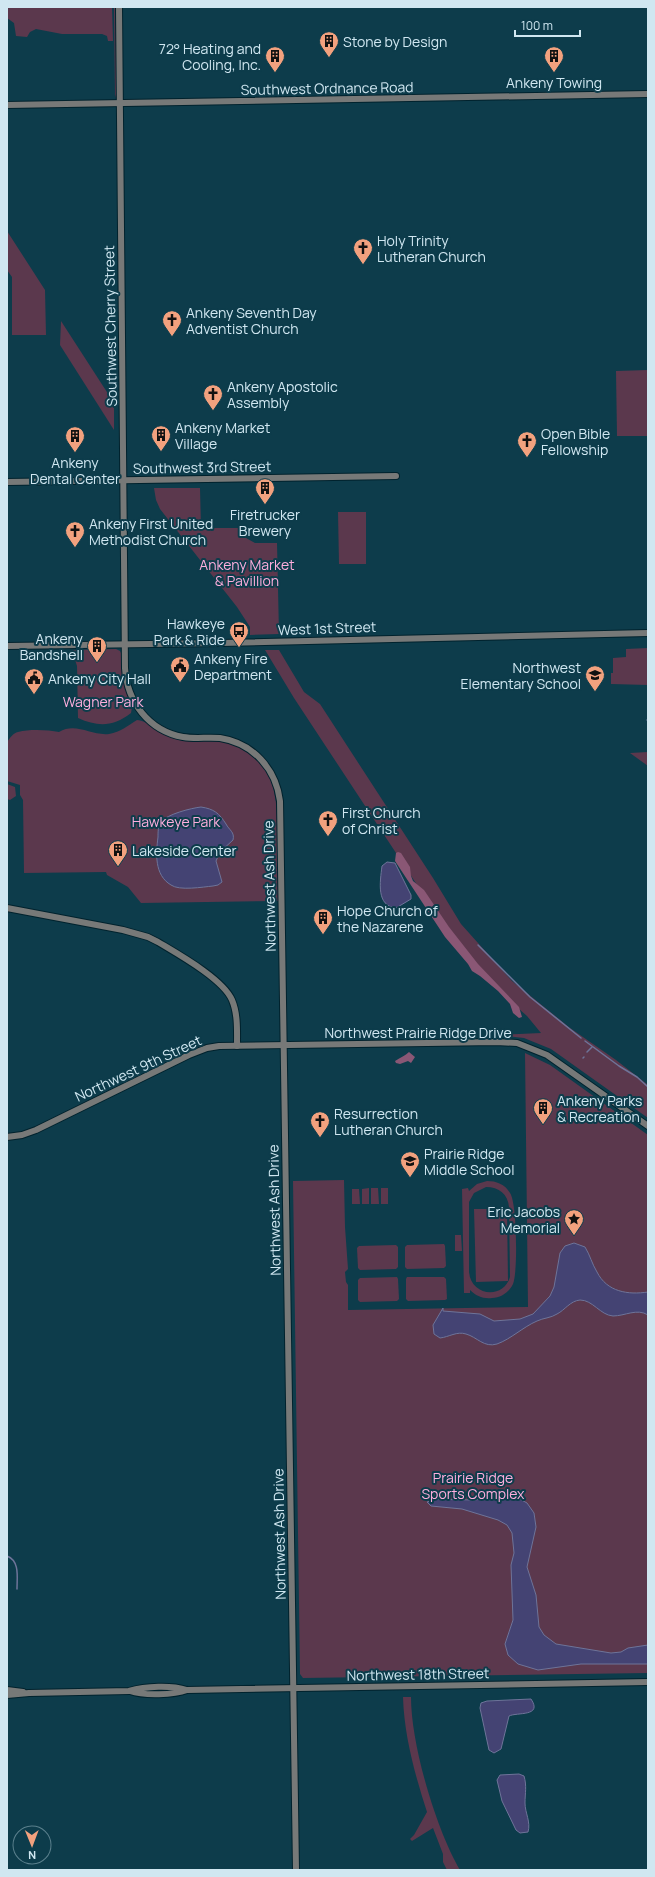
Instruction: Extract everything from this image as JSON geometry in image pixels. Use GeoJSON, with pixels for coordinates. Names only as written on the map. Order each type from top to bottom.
{"type":"FeatureCollection","features":[{"type":"Feature","properties":{"kind":"street","name":"Southwest Cherry Street"},"geometry":{"type":"LineString","coordinates":[[119,7],[126,644]]}},
{"type":"Feature","properties":{"kind":"street","name":"Southwest Ordnance Road"},"geometry":{"type":"LineString","coordinates":[[7,105],[648,94]]}},
{"type":"Feature","properties":{"kind":"street","name":"Southwest 3rd Street"},"geometry":{"type":"LineString","coordinates":[[7,482],[396,476]]}},
{"type":"Feature","properties":{"kind":"street","name":"West 1st Street"},"geometry":{"type":"LineString","coordinates":[[7,646],[648,633]]}},
{"type":"Feature","properties":{"kind":"street","name":"Northwest Ash Drive"},"geometry":{"type":"LineString","coordinates":[[126,644],[126,677],[129,690],[139,710],[150,722],[165,731],[182,737],[218,738],[242,745],[262,760],[273,775],[280,801],[296,1870]]}},
{"type":"Feature","properties":{"kind":"street"},"geometry":{"type":"LineString","coordinates":[[7,908],[139,934],[158,942],[221,984],[230,995],[236,1015],[237,1046]]}},
{"type":"Feature","properties":{"kind":"street","name":"Northwest Prairie Ridge Drive"},"geometry":{"type":"LineString","coordinates":[[284,1045],[496,1042],[517,1044],[538,1050],[555,1060],[648,1126]]}},
{"type":"Feature","properties":{"kind":"street","name":"Northwest 9th Street"},"geometry":{"type":"LineString","coordinates":[[7,1137],[22,1135],[36,1130],[201,1050],[213,1047],[284,1045]]}},
{"type":"Feature","properties":{"kind":"street","name":"Northwest 18th Street"},"geometry":{"type":"LineString","coordinates":[[7,1695],[29,1692],[129,1691],[137,1694],[180,1693],[187,1690],[648,1682]]}},
{"type":"Feature","properties":{"kind":"street"},"geometry":{"type":"LineString","coordinates":[[7,1690],[29,1692]]}},
{"type":"Feature","properties":{"kind":"green space"},"geometry":{"type":"Polygon","coordinates":[[[7,7],[112,7],[113,41],[108,41],[107,36],[102,34],[62,34],[36,29],[30,32],[27,37],[16,36],[14,23],[7,18],[7,7]]]}},
{"type":"Feature","properties":{"kind":"green space"},"geometry":{"type":"Polygon","coordinates":[[[114,7],[116,7],[117,90],[115,98],[114,7]]]}},
{"type":"Feature","properties":{"kind":"green space"},"geometry":{"type":"Polygon","coordinates":[[[7,231],[45,290],[46,335],[12,335],[12,277],[7,270],[7,231]]]}},
{"type":"Feature","properties":{"kind":"green space"},"geometry":{"type":"Polygon","coordinates":[[[61,321],[114,403],[114,430],[60,345],[61,321]]]}},
{"type":"Feature","properties":{"kind":"green space"},"geometry":{"type":"Polygon","coordinates":[[[648,370],[648,436],[617,436],[616,371],[648,370]]]}},
{"type":"Feature","properties":{"kind":"green space","name":"Ankeny Market & Pavillion"},"geometry":{"type":"Polygon","coordinates":[[[154,488],[200,488],[201,528],[246,528],[246,538],[255,543],[277,543],[279,634],[250,635],[250,627],[237,607],[160,509],[156,500],[154,488]]]}},
{"type":"Feature","properties":{"kind":"green space"},"geometry":{"type":"Polygon","coordinates":[[[338,512],[366,512],[366,564],[339,564],[338,512]]]}},
{"type":"Feature","properties":{"kind":"green space"},"geometry":{"type":"Polygon","coordinates":[[[648,648],[648,685],[611,684],[613,658],[626,657],[626,649],[648,648]]]}},
{"type":"Feature","properties":{"kind":"green space","name":"Wagner Park"},"geometry":{"type":"Polygon","coordinates":[[[116,649],[120,651],[122,655],[124,684],[132,707],[131,713],[118,721],[105,724],[92,723],[78,718],[77,666],[72,650],[116,649]]]}},
{"type":"Feature","properties":{"kind":"green space"},"geometry":{"type":"Polygon","coordinates":[[[265,650],[279,650],[304,692],[320,704],[433,878],[461,924],[512,981],[570,1028],[616,1060],[648,1085],[648,1118],[551,1049],[524,1038],[496,1035],[541,1033],[527,1016],[510,1001],[480,968],[425,897],[294,698],[265,650]]]}},
{"type":"Feature","properties":{"kind":"green space","name":"Hawkeye Park"},"geometry":{"type":"Polygon","coordinates":[[[137,720],[146,723],[168,736],[180,740],[219,741],[232,744],[247,751],[258,760],[266,770],[272,782],[277,810],[279,901],[141,903],[128,887],[107,875],[106,872],[24,873],[23,800],[20,795],[20,785],[7,781],[7,742],[9,739],[16,733],[23,731],[44,730],[59,732],[71,728],[109,734],[120,730],[137,720]]]}},
{"type":"Feature","properties":{"kind":"green space"},"geometry":{"type":"Polygon","coordinates":[[[648,752],[648,766],[630,753],[648,752]]]}},
{"type":"Feature","properties":{"kind":"green space"},"geometry":{"type":"Polygon","coordinates":[[[7,784],[15,787],[16,796],[10,800],[7,799],[7,784]]]}},
{"type":"Feature","properties":{"kind":"green space","name":"Prairie Ridge Sports Complex"},"geometry":{"type":"Polygon","coordinates":[[[525,1053],[550,1065],[648,1135],[648,1673],[303,1678],[300,1674],[293,1181],[344,1180],[348,1269],[345,1272],[346,1282],[348,1285],[348,1310],[528,1307],[525,1053]]]}},
{"type":"Feature","properties":{"kind":"green space"},"geometry":{"type":"Polygon","coordinates":[[[490,1181],[503,1185],[510,1193],[514,1209],[516,1238],[515,1277],[509,1290],[502,1296],[495,1298],[483,1297],[470,1290],[470,1293],[464,1293],[462,1189],[468,1188],[469,1191],[477,1184],[490,1181]],[[486,1187],[474,1193],[469,1202],[469,1272],[471,1280],[475,1286],[481,1290],[494,1292],[501,1289],[510,1277],[509,1207],[505,1195],[499,1190],[486,1187]]]}},
{"type":"Feature","properties":{"kind":"green space"},"geometry":{"type":"Polygon","coordinates":[[[369,1188],[369,1204],[362,1204],[362,1189],[369,1188]]]}},
{"type":"Feature","properties":{"kind":"green space"},"geometry":{"type":"Polygon","coordinates":[[[371,1188],[378,1188],[379,1204],[371,1204],[371,1188]]]}},
{"type":"Feature","properties":{"kind":"green space"},"geometry":{"type":"Polygon","coordinates":[[[381,1188],[388,1188],[388,1204],[381,1204],[381,1188]]]}},
{"type":"Feature","properties":{"kind":"green space"},"geometry":{"type":"Polygon","coordinates":[[[352,1189],[359,1189],[360,1204],[352,1204],[352,1189]]]}},
{"type":"Feature","properties":{"kind":"green space"},"geometry":{"type":"Polygon","coordinates":[[[474,1209],[507,1209],[508,1281],[476,1282],[474,1209]]]}},
{"type":"Feature","properties":{"kind":"green space"},"geometry":{"type":"Polygon","coordinates":[[[455,1235],[461,1235],[462,1251],[455,1251],[455,1235]]]}},
{"type":"Feature","properties":{"kind":"green space"},"geometry":{"type":"Polygon","coordinates":[[[444,1244],[446,1266],[444,1268],[407,1269],[405,1267],[405,1247],[407,1245],[444,1244]]]}},
{"type":"Feature","properties":{"kind":"green space"},"geometry":{"type":"Polygon","coordinates":[[[396,1245],[398,1247],[398,1267],[396,1269],[360,1270],[358,1268],[357,1248],[359,1246],[396,1245]]]}},
{"type":"Feature","properties":{"kind":"green space"},"geometry":{"type":"Polygon","coordinates":[[[397,1277],[399,1299],[397,1301],[360,1302],[358,1300],[358,1280],[360,1278],[397,1277]]]}},
{"type":"Feature","properties":{"kind":"green space"},"geometry":{"type":"Polygon","coordinates":[[[407,1277],[444,1277],[446,1279],[447,1299],[408,1301],[406,1299],[407,1277]]]}},
{"type":"Feature","properties":{"kind":"green space"},"geometry":{"type":"Polygon","coordinates":[[[403,1697],[411,1697],[415,1739],[426,1786],[442,1832],[460,1870],[447,1870],[443,1862],[443,1854],[433,1828],[412,1841],[410,1839],[414,1835],[427,1812],[411,1755],[405,1726],[403,1697]]]}},
{"type":"Feature","properties":{"kind":"shaded area"},"geometry":{"type":"Polygon","coordinates":[[[201,807],[213,810],[218,814],[233,835],[233,840],[220,852],[216,861],[222,882],[218,885],[203,887],[175,887],[165,881],[157,863],[159,825],[169,816],[201,807]]]}},
{"type":"Feature","properties":{"kind":"shaded area"},"geometry":{"type":"Polygon","coordinates":[[[396,853],[401,853],[410,867],[413,881],[424,890],[449,927],[478,964],[519,1007],[522,1017],[519,1018],[513,1013],[510,1004],[498,991],[472,971],[468,964],[445,937],[395,861],[396,853]]]}},
{"type":"Feature","properties":{"kind":"shaded area"},"geometry":{"type":"Polygon","coordinates":[[[387,862],[395,863],[411,895],[411,899],[396,908],[385,903],[382,898],[380,886],[382,866],[387,862]]]}},
{"type":"Feature","properties":{"kind":"shaded area"},"geometry":{"type":"Polygon","coordinates":[[[409,1052],[415,1057],[411,1063],[408,1061],[400,1064],[396,1063],[395,1061],[409,1052]]]}},
{"type":"Feature","properties":{"kind":"shaded area"},"geometry":{"type":"Polygon","coordinates":[[[574,1243],[585,1247],[601,1279],[612,1288],[619,1291],[633,1293],[648,1292],[648,1315],[640,1312],[617,1316],[608,1315],[589,1302],[580,1300],[573,1302],[555,1315],[539,1320],[497,1344],[488,1345],[470,1335],[463,1333],[440,1338],[434,1334],[433,1325],[443,1308],[443,1311],[480,1314],[494,1321],[520,1319],[533,1314],[550,1296],[554,1287],[560,1253],[565,1246],[574,1243]]]}},
{"type":"Feature","properties":{"kind":"shaded area"},"geometry":{"type":"Polygon","coordinates":[[[505,1497],[518,1498],[527,1503],[534,1513],[536,1527],[527,1567],[536,1595],[539,1627],[544,1635],[556,1644],[611,1653],[621,1652],[628,1648],[648,1645],[648,1664],[581,1664],[538,1670],[518,1664],[508,1655],[505,1644],[513,1620],[511,1565],[514,1553],[512,1533],[507,1525],[498,1520],[462,1509],[431,1506],[427,1502],[436,1499],[473,1500],[505,1497]]]}},
{"type":"Feature","properties":{"kind":"shaded area"},"geometry":{"type":"Polygon","coordinates":[[[531,1699],[534,1709],[528,1713],[509,1716],[501,1749],[494,1753],[489,1750],[480,1708],[481,1703],[487,1701],[531,1699]]]}},
{"type":"Feature","properties":{"kind":"shaded area"},"geometry":{"type":"Polygon","coordinates":[[[519,1774],[524,1776],[525,1780],[525,1807],[529,1825],[528,1832],[520,1833],[516,1830],[502,1801],[497,1780],[500,1775],[519,1774]]]}},
{"type":"Feature","properties":{"kind":"waterway"},"geometry":{"type":"LineString","coordinates":[[478,945],[530,997],[581,1038]]}},
{"type":"Feature","properties":{"kind":"waterway"},"geometry":{"type":"LineString","coordinates":[[585,1041],[619,1066],[637,1077],[648,1087]]}},
{"type":"Feature","properties":{"kind":"waterway"},"geometry":{"type":"LineString","coordinates":[[587,1052],[592,1047]]}},
{"type":"Feature","properties":{"kind":"waterway"},"geometry":{"type":"LineString","coordinates":[[7,1556],[11,1558],[16,1565],[17,1589]]}},
{"type":"Feature","properties":{"kind":"place","name":"Stone by Design"},"geometry":{"type":"Point","coordinates":[329,58]}},
{"type":"Feature","properties":{"kind":"place","name":"72° Heating and Cooling, Inc."},"geometry":{"type":"Point","coordinates":[275,73]}},
{"type":"Feature","properties":{"kind":"place","name":"Ankeny Towing"},"geometry":{"type":"Point","coordinates":[554,73]}},
{"type":"Feature","properties":{"kind":"place","name":"Holy Trinity Lutheran Church"},"geometry":{"type":"Point","coordinates":[363,265]}},
{"type":"Feature","properties":{"kind":"place","name":"Ankeny Seventh Day Adventist Church"},"geometry":{"type":"Point","coordinates":[172,337]}},
{"type":"Feature","properties":{"kind":"place","name":"Ankeny Apostolic Assembly"},"geometry":{"type":"Point","coordinates":[213,411]}},
{"type":"Feature","properties":{"kind":"place","name":"Ankeny Market Village"},"geometry":{"type":"Point","coordinates":[161,452]}},
{"type":"Feature","properties":{"kind":"place","name":"Ankeny Dental Center"},"geometry":{"type":"Point","coordinates":[75,453]}},
{"type":"Feature","properties":{"kind":"place","name":"Open Bible Fellowship"},"geometry":{"type":"Point","coordinates":[527,458]}},
{"type":"Feature","properties":{"kind":"place","name":"Firetrucker Brewery"},"geometry":{"type":"Point","coordinates":[265,505]}},
{"type":"Feature","properties":{"kind":"place","name":"Ankeny First United Methodist Church"},"geometry":{"type":"Point","coordinates":[75,548]}},
{"type":"Feature","properties":{"kind":"place","name":"Hawkeye Park & Ride"},"geometry":{"type":"Point","coordinates":[239,648]}},
{"type":"Feature","properties":{"kind":"place","name":"Ankeny Bandshell"},"geometry":{"type":"Point","coordinates":[97,663]}},
{"type":"Feature","properties":{"kind":"place","name":"Ankeny Fire Department"},"geometry":{"type":"Point","coordinates":[180,683]}},
{"type":"Feature","properties":{"kind":"place","name":"Northwest Elementary School"},"geometry":{"type":"Point","coordinates":[595,692]}},
{"type":"Feature","properties":{"kind":"place","name":"Ankeny City Hall"},"geometry":{"type":"Point","coordinates":[34,695]}},
{"type":"Feature","properties":{"kind":"place","name":"First Church of Christ"},"geometry":{"type":"Point","coordinates":[328,837]}},
{"type":"Feature","properties":{"kind":"place","name":"Lakeside Center"},"geometry":{"type":"Point","coordinates":[118,867]}},
{"type":"Feature","properties":{"kind":"place","name":"Hope Church of the Nazarene"},"geometry":{"type":"Point","coordinates":[323,935]}},
{"type":"Feature","properties":{"kind":"place","name":"Ankeny Parks & Recreation"},"geometry":{"type":"Point","coordinates":[543,1125]}},
{"type":"Feature","properties":{"kind":"place","name":"Resurrection Lutheran Church"},"geometry":{"type":"Point","coordinates":[320,1138]}},
{"type":"Feature","properties":{"kind":"place","name":"Prairie Ridge Middle School"},"geometry":{"type":"Point","coordinates":[410,1178]}},
{"type":"Feature","properties":{"kind":"place","name":"Eric Jacobs Memorial"},"geometry":{"type":"Point","coordinates":[574,1236]}}]}
